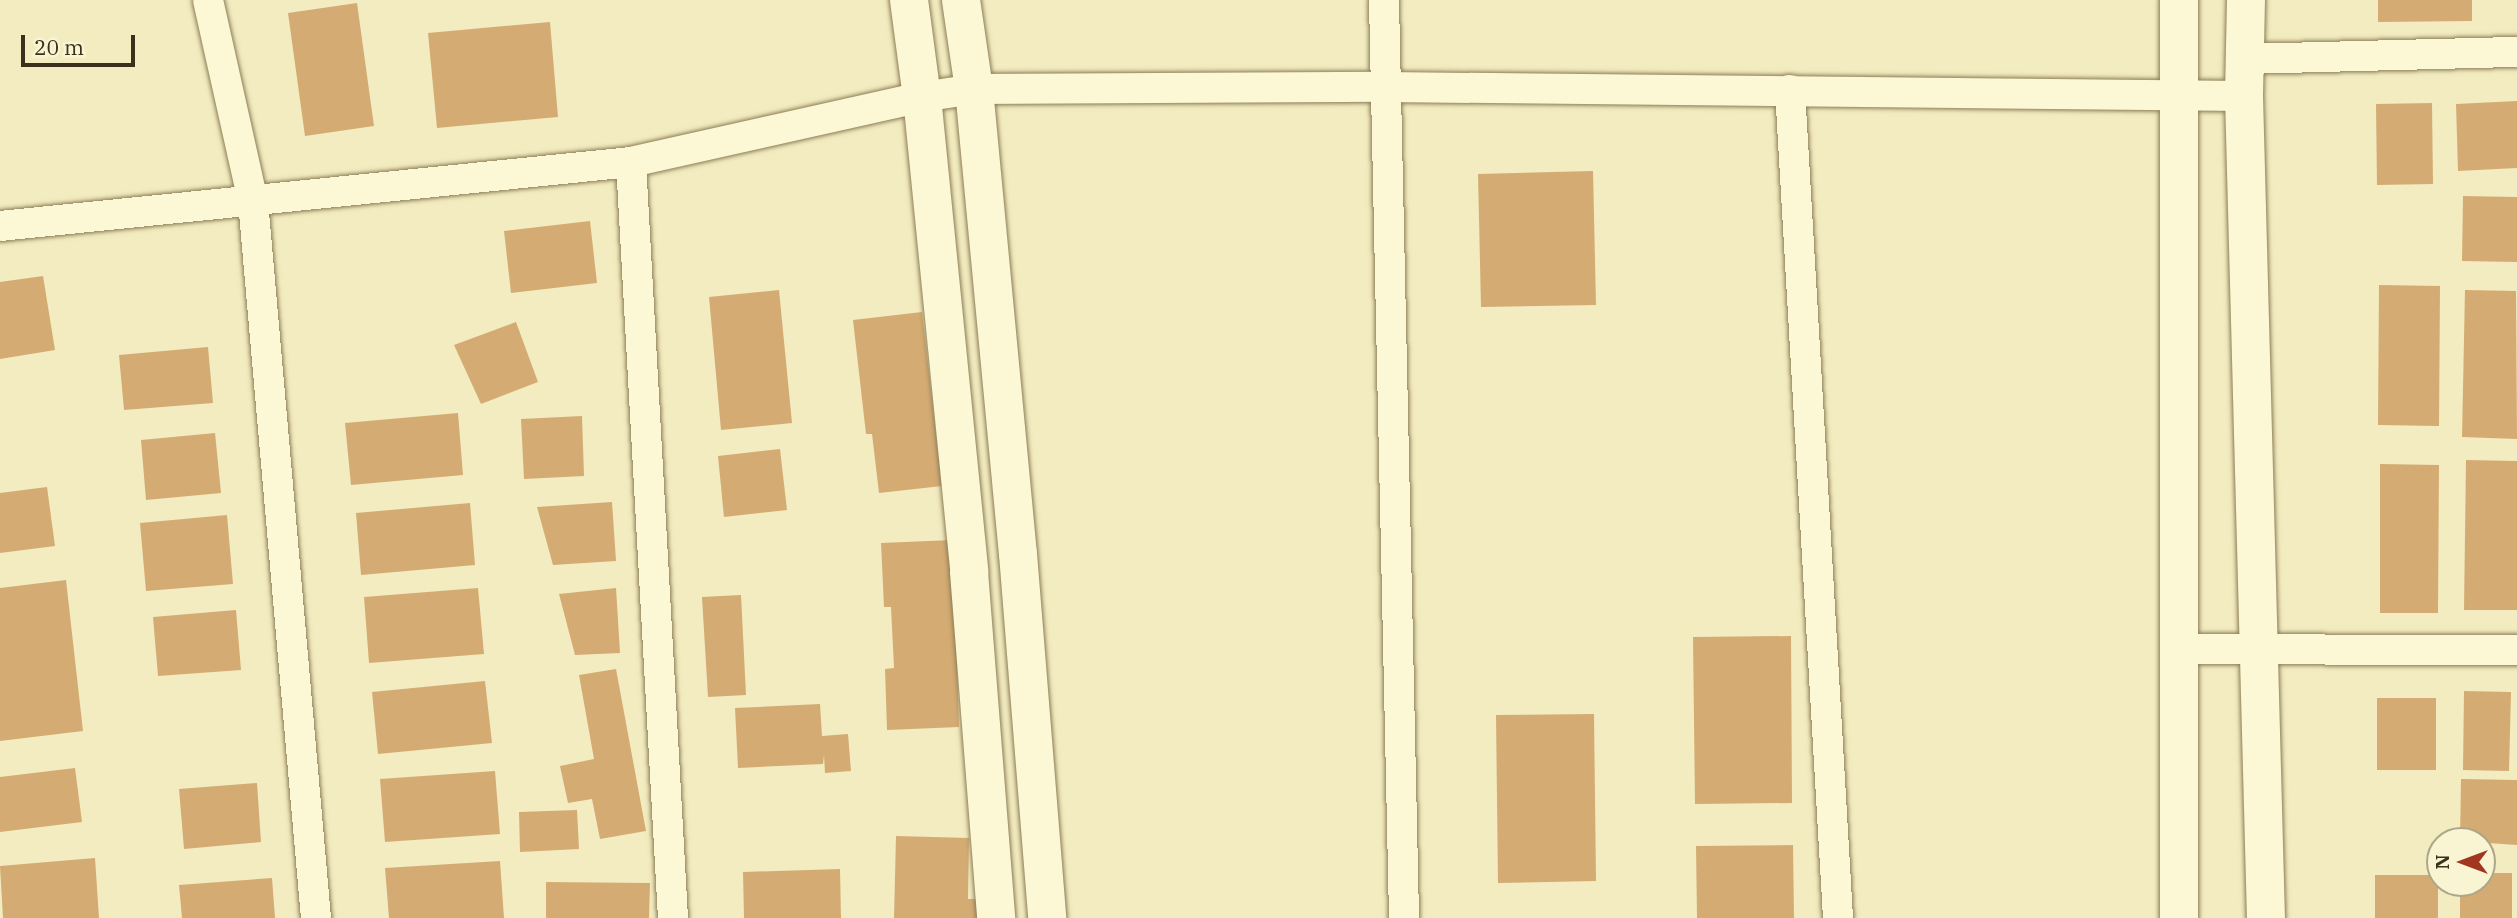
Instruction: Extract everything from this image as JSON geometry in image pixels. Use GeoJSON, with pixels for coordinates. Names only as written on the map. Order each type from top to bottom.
{"type":"FeatureCollection","features":[{"type":"Feature","properties":{"kind":"street"},"geometry":{"type":"LineString","coordinates":[[208,0],[253,201],[316,918]]}},
{"type":"Feature","properties":{"kind":"street"},"geometry":{"type":"LineString","coordinates":[[909,0],[922,97],[968,558],[996,918]]}},
{"type":"Feature","properties":{"kind":"street"},"geometry":{"type":"LineString","coordinates":[[961,0],[974,89],[1018,554],[1046,918]]}},
{"type":"Feature","properties":{"kind":"street"},"geometry":{"type":"LineString","coordinates":[[1384,0],[1404,918]]}},
{"type":"Feature","properties":{"kind":"street"},"geometry":{"type":"LineString","coordinates":[[2179,0],[2179,918]]}},
{"type":"Feature","properties":{"kind":"street"},"geometry":{"type":"LineString","coordinates":[[2246,0],[2245,96],[2266,918]]}},
{"type":"Feature","properties":{"kind":"street"},"geometry":{"type":"LineString","coordinates":[[2245,59],[2517,52]]}},
{"type":"Feature","properties":{"kind":"street"},"geometry":{"type":"LineString","coordinates":[[0,226],[631,162],[922,97],[974,89],[1386,87],[2245,96]]}},
{"type":"Feature","properties":{"kind":"street"},"geometry":{"type":"LineString","coordinates":[[1790,90],[1838,918]]}},
{"type":"Feature","properties":{"kind":"street"},"geometry":{"type":"LineString","coordinates":[[631,162],[673,918]]}},
{"type":"Feature","properties":{"kind":"street"},"geometry":{"type":"LineString","coordinates":[[2179,649],[2259,647],[2517,650]]}},
{"type":"Feature","properties":{"kind":"building"},"geometry":{"type":"Polygon","coordinates":[[[2378,0],[2472,0],[2472,21],[2378,22],[2378,0]]]}},
{"type":"Feature","properties":{"kind":"building"},"geometry":{"type":"Polygon","coordinates":[[[357,3],[374,126],[305,136],[288,13],[357,3]]]}},
{"type":"Feature","properties":{"kind":"building"},"geometry":{"type":"Polygon","coordinates":[[[550,22],[558,117],[437,128],[428,33],[550,22]]]}},
{"type":"Feature","properties":{"kind":"building"},"geometry":{"type":"Polygon","coordinates":[[[2517,101],[2517,168],[2458,171],[2456,104],[2517,101]]]}},
{"type":"Feature","properties":{"kind":"building"},"geometry":{"type":"Polygon","coordinates":[[[2432,103],[2433,184],[2377,185],[2376,104],[2432,103]]]}},
{"type":"Feature","properties":{"kind":"building"},"geometry":{"type":"Polygon","coordinates":[[[1593,171],[1596,305],[1481,307],[1478,174],[1593,171]]]}},
{"type":"Feature","properties":{"kind":"building"},"geometry":{"type":"Polygon","coordinates":[[[2463,196],[2517,197],[2517,262],[2462,261],[2463,196]]]}},
{"type":"Feature","properties":{"kind":"building"},"geometry":{"type":"Polygon","coordinates":[[[590,221],[597,283],[511,293],[504,231],[590,221]]]}},
{"type":"Feature","properties":{"kind":"building"},"geometry":{"type":"Polygon","coordinates":[[[43,276],[55,350],[0,359],[0,282],[43,276]]]}},
{"type":"Feature","properties":{"kind":"building"},"geometry":{"type":"Polygon","coordinates":[[[2379,285],[2440,286],[2439,426],[2378,425],[2379,285]]]}},
{"type":"Feature","properties":{"kind":"building"},"geometry":{"type":"Polygon","coordinates":[[[779,290],[792,423],[721,430],[709,297],[779,290]]]}},
{"type":"Feature","properties":{"kind":"building"},"geometry":{"type":"Polygon","coordinates":[[[2465,290],[2516,291],[2517,439],[2462,437],[2465,290]]]}},
{"type":"Feature","properties":{"kind":"building"},"geometry":{"type":"Polygon","coordinates":[[[922,312],[942,486],[879,493],[872,434],[866,434],[853,320],[922,312]]]}},
{"type":"Feature","properties":{"kind":"building"},"geometry":{"type":"Polygon","coordinates":[[[516,322],[538,382],[481,404],[454,345],[516,322]]]}},
{"type":"Feature","properties":{"kind":"building"},"geometry":{"type":"Polygon","coordinates":[[[208,347],[213,403],[124,410],[119,355],[208,347]]]}},
{"type":"Feature","properties":{"kind":"building"},"geometry":{"type":"Polygon","coordinates":[[[458,413],[463,475],[351,485],[345,423],[458,413]]]}},
{"type":"Feature","properties":{"kind":"building"},"geometry":{"type":"Polygon","coordinates":[[[582,416],[584,476],[524,479],[521,419],[582,416]]]}},
{"type":"Feature","properties":{"kind":"building"},"geometry":{"type":"Polygon","coordinates":[[[215,433],[221,493],[146,500],[141,440],[215,433]]]}},
{"type":"Feature","properties":{"kind":"building"},"geometry":{"type":"Polygon","coordinates":[[[780,449],[787,510],[724,517],[718,456],[780,449]]]}},
{"type":"Feature","properties":{"kind":"building"},"geometry":{"type":"Polygon","coordinates":[[[2466,460],[2517,461],[2517,610],[2464,610],[2466,460]]]}},
{"type":"Feature","properties":{"kind":"building"},"geometry":{"type":"Polygon","coordinates":[[[2380,464],[2439,465],[2438,613],[2380,613],[2380,464]]]}},
{"type":"Feature","properties":{"kind":"building"},"geometry":{"type":"Polygon","coordinates":[[[47,487],[55,546],[0,553],[0,493],[47,487]]]}},
{"type":"Feature","properties":{"kind":"building"},"geometry":{"type":"Polygon","coordinates":[[[612,502],[616,561],[553,565],[537,507],[612,502]]]}},
{"type":"Feature","properties":{"kind":"building"},"geometry":{"type":"Polygon","coordinates":[[[470,503],[475,565],[361,575],[356,513],[470,503]]]}},
{"type":"Feature","properties":{"kind":"building"},"geometry":{"type":"Polygon","coordinates":[[[227,515],[233,584],[146,591],[140,523],[227,515]]]}},
{"type":"Feature","properties":{"kind":"building"},"geometry":{"type":"Polygon","coordinates":[[[953,540],[959,727],[887,730],[885,669],[894,668],[891,607],[884,607],[881,543],[953,540]]]}},
{"type":"Feature","properties":{"kind":"building"},"geometry":{"type":"Polygon","coordinates":[[[66,580],[83,731],[0,741],[0,588],[66,580]]]}},
{"type":"Feature","properties":{"kind":"building"},"geometry":{"type":"Polygon","coordinates":[[[478,588],[484,654],[369,663],[364,597],[478,588]]]}},
{"type":"Feature","properties":{"kind":"building"},"geometry":{"type":"Polygon","coordinates":[[[616,588],[620,653],[575,655],[559,594],[616,588]]]}},
{"type":"Feature","properties":{"kind":"building"},"geometry":{"type":"Polygon","coordinates":[[[741,595],[746,695],[708,697],[702,597],[741,595]]]}},
{"type":"Feature","properties":{"kind":"building"},"geometry":{"type":"Polygon","coordinates":[[[236,610],[241,670],[158,676],[153,617],[236,610]]]}},
{"type":"Feature","properties":{"kind":"building"},"geometry":{"type":"Polygon","coordinates":[[[1791,636],[1792,803],[1695,804],[1693,637],[1791,636]]]}},
{"type":"Feature","properties":{"kind":"building"},"geometry":{"type":"Polygon","coordinates":[[[616,669],[646,831],[600,839],[592,799],[568,803],[560,766],[594,759],[579,675],[616,669]]]}},
{"type":"Feature","properties":{"kind":"building"},"geometry":{"type":"Polygon","coordinates":[[[485,681],[492,743],[378,754],[372,692],[485,681]]]}},
{"type":"Feature","properties":{"kind":"building"},"geometry":{"type":"Polygon","coordinates":[[[2464,691],[2511,692],[2509,771],[2463,770],[2464,691]]]}},
{"type":"Feature","properties":{"kind":"building"},"geometry":{"type":"Polygon","coordinates":[[[2377,698],[2436,698],[2436,770],[2377,770],[2377,698]]]}},
{"type":"Feature","properties":{"kind":"building"},"geometry":{"type":"Polygon","coordinates":[[[820,704],[822,736],[848,734],[851,771],[825,773],[824,755],[823,764],[738,768],[735,708],[820,704]]]}},
{"type":"Feature","properties":{"kind":"building"},"geometry":{"type":"Polygon","coordinates":[[[1594,714],[1596,881],[1498,883],[1496,715],[1594,714]]]}},
{"type":"Feature","properties":{"kind":"building"},"geometry":{"type":"Polygon","coordinates":[[[75,768],[82,822],[0,832],[0,777],[75,768]]]}},
{"type":"Feature","properties":{"kind":"building"},"geometry":{"type":"Polygon","coordinates":[[[495,771],[500,834],[385,842],[380,779],[495,771]]]}},
{"type":"Feature","properties":{"kind":"building"},"geometry":{"type":"Polygon","coordinates":[[[2461,779],[2517,780],[2517,845],[2496,844],[2496,827],[2460,827],[2461,779]]]}},
{"type":"Feature","properties":{"kind":"building"},"geometry":{"type":"Polygon","coordinates":[[[257,783],[261,842],[184,849],[179,789],[257,783]]]}},
{"type":"Feature","properties":{"kind":"building"},"geometry":{"type":"Polygon","coordinates":[[[577,810],[579,849],[520,852],[519,812],[577,810]]]}},
{"type":"Feature","properties":{"kind":"building"},"geometry":{"type":"Polygon","coordinates":[[[896,836],[969,838],[968,899],[982,899],[982,918],[894,918],[896,836]]]}},
{"type":"Feature","properties":{"kind":"building"},"geometry":{"type":"Polygon","coordinates":[[[1793,845],[1794,918],[1697,918],[1696,846],[1793,845]]]}},
{"type":"Feature","properties":{"kind":"building"},"geometry":{"type":"Polygon","coordinates":[[[95,858],[99,918],[3,918],[0,866],[95,858]]]}},
{"type":"Feature","properties":{"kind":"building"},"geometry":{"type":"Polygon","coordinates":[[[500,861],[504,918],[389,918],[385,868],[500,861]]]}},
{"type":"Feature","properties":{"kind":"building"},"geometry":{"type":"Polygon","coordinates":[[[840,869],[841,918],[744,918],[743,872],[840,869]]]}},
{"type":"Feature","properties":{"kind":"building"},"geometry":{"type":"Polygon","coordinates":[[[2496,873],[2512,873],[2512,918],[2460,918],[2460,897],[2496,897],[2496,873]]]}},
{"type":"Feature","properties":{"kind":"building"},"geometry":{"type":"Polygon","coordinates":[[[2375,875],[2426,875],[2426,897],[2438,897],[2438,918],[2375,918],[2375,875]]]}},
{"type":"Feature","properties":{"kind":"building"},"geometry":{"type":"Polygon","coordinates":[[[272,878],[275,918],[182,918],[179,885],[272,878]]]}},
{"type":"Feature","properties":{"kind":"building"},"geometry":{"type":"Polygon","coordinates":[[[546,882],[650,883],[649,918],[546,918],[546,882]]]}}]}
